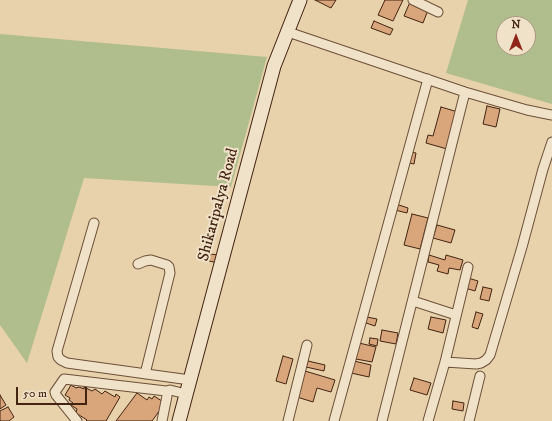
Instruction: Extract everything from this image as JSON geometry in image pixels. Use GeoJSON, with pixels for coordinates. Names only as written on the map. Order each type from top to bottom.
{"type":"FeatureCollection","features":[{"type":"Feature","properties":{"kind":"street","name":"Shikaripalya Road"},"geometry":{"type":"LineString","coordinates":[[179,421],[274,66],[300,0]]}},
{"type":"Feature","properties":{"kind":"street"},"geometry":{"type":"LineString","coordinates":[[413,0],[438,12]]}},
{"type":"Feature","properties":{"kind":"street"},"geometry":{"type":"LineString","coordinates":[[288,32],[465,92],[527,110],[552,115]]}},
{"type":"Feature","properties":{"kind":"street"},"geometry":{"type":"LineString","coordinates":[[334,421],[428,79]]}},
{"type":"Feature","properties":{"kind":"street"},"geometry":{"type":"LineString","coordinates":[[382,421],[465,92]]}},
{"type":"Feature","properties":{"kind":"street"},"geometry":{"type":"LineString","coordinates":[[445,362],[476,364],[486,360],[490,355],[552,142]]}},
{"type":"Feature","properties":{"kind":"street"},"geometry":{"type":"LineString","coordinates":[[94,224],[57,351],[58,356],[61,360],[67,363],[190,380]]}},
{"type":"Feature","properties":{"kind":"street"},"geometry":{"type":"LineString","coordinates":[[138,264],[151,260],[167,265],[170,273],[145,374]]}},
{"type":"Feature","properties":{"kind":"street"},"geometry":{"type":"LineString","coordinates":[[428,421],[445,362],[468,267]]}},
{"type":"Feature","properties":{"kind":"street"},"geometry":{"type":"LineString","coordinates":[[413,301],[456,315]]}},
{"type":"Feature","properties":{"kind":"street"},"geometry":{"type":"LineString","coordinates":[[288,421],[307,345]]}},
{"type":"Feature","properties":{"kind":"street"},"geometry":{"type":"LineString","coordinates":[[469,421],[480,376]]}},
{"type":"Feature","properties":{"kind":"street"},"geometry":{"type":"LineString","coordinates":[[77,421],[55,392],[64,379],[185,398]]}},
{"type":"Feature","properties":{"kind":"street"},"geometry":{"type":"LineString","coordinates":[[162,421],[166,394]]}},
{"type":"Feature","properties":{"kind":"green space"},"geometry":{"type":"Polygon","coordinates":[[[468,0],[552,0],[552,104],[446,73],[468,0]]]}},
{"type":"Feature","properties":{"kind":"green space"},"geometry":{"type":"Polygon","coordinates":[[[0,34],[267,57],[231,187],[84,178],[27,363],[0,325],[0,34]]]}},
{"type":"Feature","properties":{"kind":"building"},"geometry":{"type":"Polygon","coordinates":[[[315,0],[336,0],[331,8],[315,0]]]}},
{"type":"Feature","properties":{"kind":"building"},"geometry":{"type":"Polygon","coordinates":[[[385,0],[403,0],[393,21],[378,15],[385,0]]]}},
{"type":"Feature","properties":{"kind":"building"},"geometry":{"type":"Polygon","coordinates":[[[410,2],[428,10],[423,23],[404,16],[410,2]]]}},
{"type":"Feature","properties":{"kind":"building"},"geometry":{"type":"Polygon","coordinates":[[[374,21],[393,29],[390,35],[371,28],[374,21]]]}},
{"type":"Feature","properties":{"kind":"building"},"geometry":{"type":"Polygon","coordinates":[[[487,106],[500,109],[496,127],[483,124],[487,106]]]}},
{"type":"Feature","properties":{"kind":"building"},"geometry":{"type":"Polygon","coordinates":[[[441,107],[458,112],[447,149],[426,143],[428,135],[433,136],[441,107]]]}},
{"type":"Feature","properties":{"kind":"building"},"geometry":{"type":"Polygon","coordinates":[[[411,152],[416,153],[414,164],[409,163],[411,152]]]}},
{"type":"Feature","properties":{"kind":"building"},"geometry":{"type":"Polygon","coordinates":[[[396,204],[408,208],[407,213],[395,210],[396,204]]]}},
{"type":"Feature","properties":{"kind":"building"},"geometry":{"type":"Polygon","coordinates":[[[412,214],[428,218],[420,249],[404,245],[412,214]]]}},
{"type":"Feature","properties":{"kind":"building"},"geometry":{"type":"Polygon","coordinates":[[[437,225],[455,230],[451,243],[433,238],[437,225]]]}},
{"type":"Feature","properties":{"kind":"building"},"geometry":{"type":"Polygon","coordinates":[[[210,254],[219,255],[218,263],[209,261],[210,254]]]}},
{"type":"Feature","properties":{"kind":"building"},"geometry":{"type":"Polygon","coordinates":[[[429,255],[445,260],[446,255],[463,260],[460,270],[449,268],[448,274],[437,271],[439,265],[428,262],[429,255]]]}},
{"type":"Feature","properties":{"kind":"building"},"geometry":{"type":"Polygon","coordinates":[[[468,278],[478,281],[475,291],[465,288],[468,278]]]}},
{"type":"Feature","properties":{"kind":"building"},"geometry":{"type":"Polygon","coordinates":[[[483,287],[492,289],[489,301],[480,299],[483,287]]]}},
{"type":"Feature","properties":{"kind":"building"},"geometry":{"type":"Polygon","coordinates":[[[476,312],[483,314],[478,329],[472,327],[476,312]]]}},
{"type":"Feature","properties":{"kind":"building"},"geometry":{"type":"Polygon","coordinates":[[[367,317],[377,319],[375,326],[366,323],[367,317]]]}},
{"type":"Feature","properties":{"kind":"building"},"geometry":{"type":"Polygon","coordinates":[[[431,317],[446,320],[443,333],[428,329],[431,317]]]}},
{"type":"Feature","properties":{"kind":"building"},"geometry":{"type":"Polygon","coordinates":[[[382,330],[398,333],[396,344],[380,341],[382,330]]]}},
{"type":"Feature","properties":{"kind":"building"},"geometry":{"type":"Polygon","coordinates":[[[370,338],[378,339],[377,346],[369,344],[370,338]]]}},
{"type":"Feature","properties":{"kind":"building"},"geometry":{"type":"Polygon","coordinates":[[[359,343],[376,347],[372,362],[356,359],[359,343]]]}},
{"type":"Feature","properties":{"kind":"building"},"geometry":{"type":"Polygon","coordinates":[[[283,356],[293,359],[286,384],[276,381],[283,356]]]}},
{"type":"Feature","properties":{"kind":"building"},"geometry":{"type":"Polygon","coordinates":[[[308,361],[325,365],[324,371],[306,367],[308,361]]]}},
{"type":"Feature","properties":{"kind":"building"},"geometry":{"type":"Polygon","coordinates":[[[354,361],[371,365],[369,377],[351,373],[354,361]]]}},
{"type":"Feature","properties":{"kind":"building"},"geometry":{"type":"Polygon","coordinates":[[[305,371],[335,380],[331,392],[317,388],[313,402],[297,397],[305,371]]]}},
{"type":"Feature","properties":{"kind":"building"},"geometry":{"type":"Polygon","coordinates":[[[414,378],[431,383],[427,395],[410,390],[414,378]]]}},
{"type":"Feature","properties":{"kind":"building"},"geometry":{"type":"Polygon","coordinates":[[[71,385],[76,388],[79,387],[84,389],[84,387],[92,391],[95,389],[102,394],[105,391],[115,397],[116,394],[120,397],[106,421],[86,421],[87,420],[76,413],[77,409],[71,405],[73,403],[69,400],[70,398],[65,395],[71,385]]]}},
{"type":"Feature","properties":{"kind":"building"},"geometry":{"type":"Polygon","coordinates":[[[137,393],[147,400],[149,397],[152,399],[154,396],[165,403],[152,421],[116,421],[137,393]]]}},
{"type":"Feature","properties":{"kind":"building"},"geometry":{"type":"Polygon","coordinates":[[[0,395],[6,405],[0,409],[0,395]]]}},
{"type":"Feature","properties":{"kind":"building"},"geometry":{"type":"Polygon","coordinates":[[[453,401],[464,403],[463,411],[452,409],[453,401]]]}},
{"type":"Feature","properties":{"kind":"building"},"geometry":{"type":"Polygon","coordinates":[[[8,407],[14,417],[9,421],[0,421],[0,411],[8,407]]]}}]}
